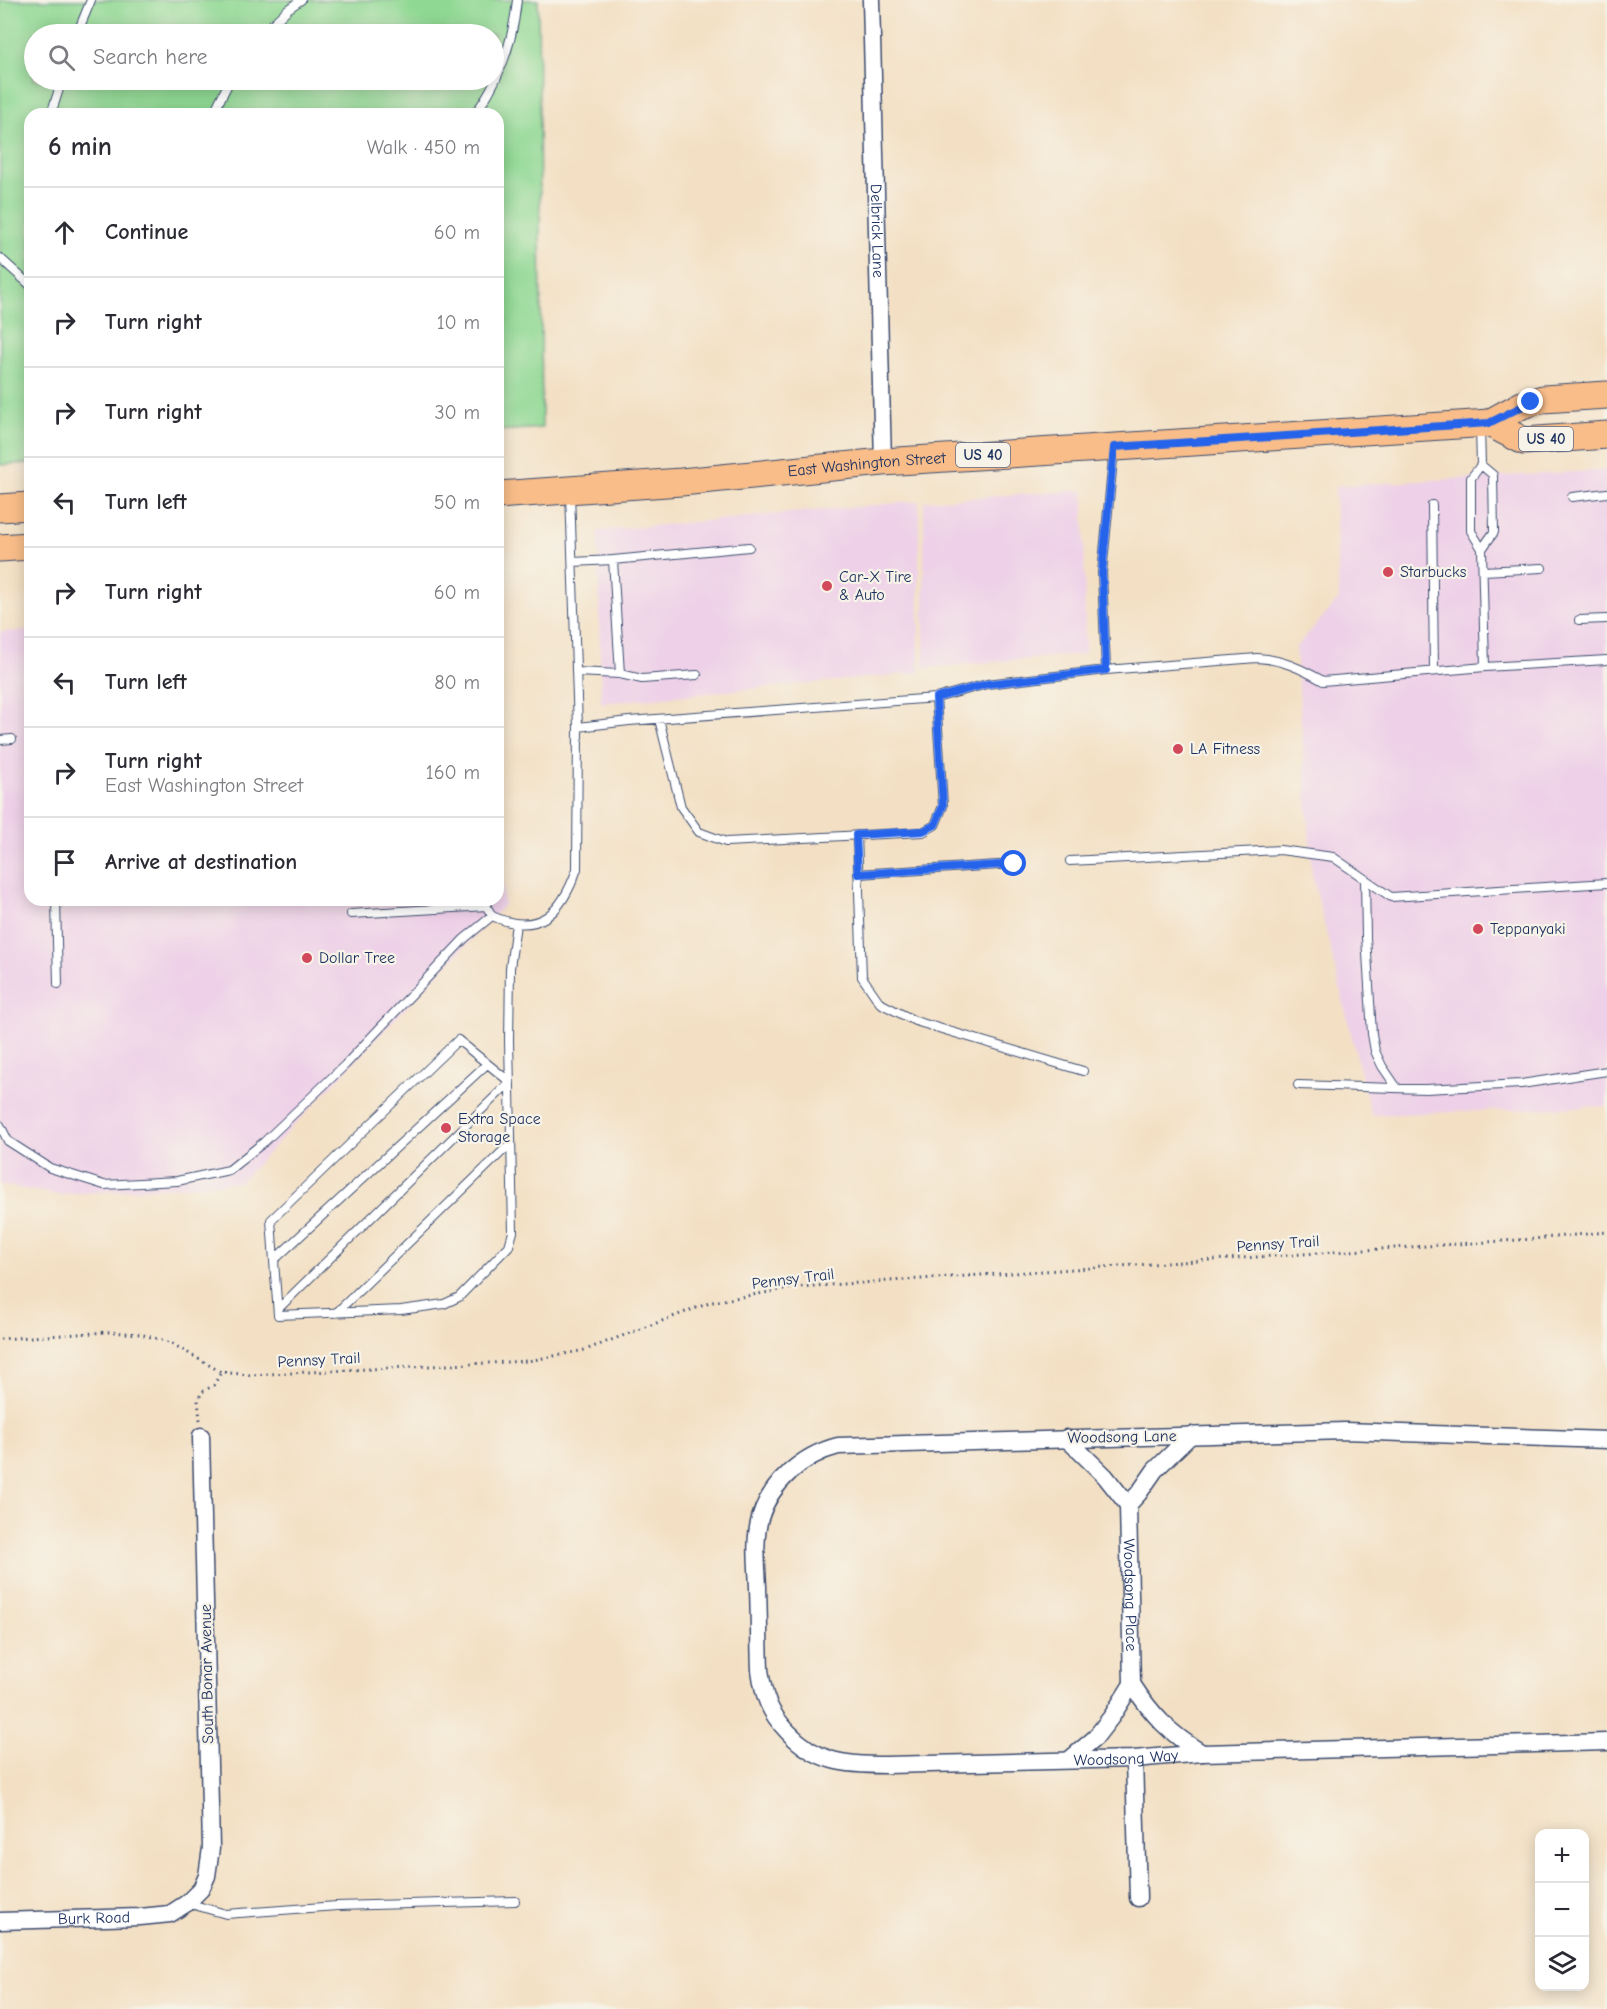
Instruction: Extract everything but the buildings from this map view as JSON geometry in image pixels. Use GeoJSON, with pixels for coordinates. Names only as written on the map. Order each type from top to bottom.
{"type":"FeatureCollection","features":[{"type":"Feature","properties":{"kind":"main road","name":"East Washington Street"},"geometry":{"type":"LineString","coordinates":[[504,495],[681,482],[883,462],[1484,423],[1522,405],[1543,399],[1607,395]]}},
{"type":"Feature","properties":{"kind":"main road","name":"US 40"},"geometry":{"type":"LineString","coordinates":[[1484,423],[1524,441],[1607,435]]}},
{"type":"Feature","properties":{"kind":"main road"},"geometry":{"type":"LineString","coordinates":[[0,508],[24,506]]}},
{"type":"Feature","properties":{"kind":"main road"},"geometry":{"type":"LineString","coordinates":[[0,548],[24,546]]}},
{"type":"Feature","properties":{"kind":"street","name":"Delbrick Lane"},"geometry":{"type":"LineString","coordinates":[[871,0],[883,462]]}},
{"type":"Feature","properties":{"kind":"street","name":"Woodsong Lane"},"geometry":{"type":"LineString","coordinates":[[758,1607],[757,1550],[760,1518],[766,1503],[783,1479],[811,1456],[824,1449],[855,1444],[1345,1431],[1607,1440]]}},
{"type":"Feature","properties":{"kind":"street"},"geometry":{"type":"LineString","coordinates":[[1066,1438],[1105,1476],[1128,1505],[1155,1470],[1191,1435]]}},
{"type":"Feature","properties":{"kind":"street","name":"South Bonar Avenue"},"geometry":{"type":"LineString","coordinates":[[187,1904],[201,1889],[207,1876],[211,1848],[201,1437]]}},
{"type":"Feature","properties":{"kind":"street","name":"Woodsong Place"},"geometry":{"type":"LineString","coordinates":[[1128,1505],[1132,1684]]}},
{"type":"Feature","properties":{"kind":"street","name":"Woodsong Way"},"geometry":{"type":"LineString","coordinates":[[758,1607],[760,1670],[762,1688],[769,1709],[794,1738],[808,1750],[823,1758],[858,1766],[1134,1759],[1202,1754],[1607,1742]]}},
{"type":"Feature","properties":{"kind":"street"},"geometry":{"type":"LineString","coordinates":[[1069,1760],[1095,1738],[1113,1716],[1132,1684],[1160,1722],[1179,1740],[1202,1754]]}},
{"type":"Feature","properties":{"kind":"street"},"geometry":{"type":"LineString","coordinates":[[1134,1759],[1138,1898]]}},
{"type":"Feature","properties":{"kind":"street","name":"Burk Road"},"geometry":{"type":"LineString","coordinates":[[0,1921],[140,1917],[170,1914],[187,1904]]}},
{"type":"Feature","properties":{"kind":"lane"},"geometry":{"type":"LineString","coordinates":[[81,24],[91,0]]}},
{"type":"Feature","properties":{"kind":"lane"},"geometry":{"type":"LineString","coordinates":[[272,24],[301,0]]}},
{"type":"Feature","properties":{"kind":"lane"},"geometry":{"type":"LineString","coordinates":[[504,60],[509,48],[517,0]]}},
{"type":"Feature","properties":{"kind":"lane"},"geometry":{"type":"LineString","coordinates":[[53,108],[59,90]]}},
{"type":"Feature","properties":{"kind":"lane"},"geometry":{"type":"LineString","coordinates":[[216,108],[225,90]]}},
{"type":"Feature","properties":{"kind":"lane"},"geometry":{"type":"LineString","coordinates":[[479,108],[490,90]]}},
{"type":"Feature","properties":{"kind":"lane"},"geometry":{"type":"LineString","coordinates":[[0,258],[24,280]]}},
{"type":"Feature","properties":{"kind":"lane"},"geometry":{"type":"LineString","coordinates":[[1484,423],[1481,465],[1471,478],[1471,531],[1482,549],[1485,667]]}},
{"type":"Feature","properties":{"kind":"lane"},"geometry":{"type":"LineString","coordinates":[[1106,670],[1102,573],[1114,447]]}},
{"type":"Feature","properties":{"kind":"lane"},"geometry":{"type":"LineString","coordinates":[[1481,465],[1493,475],[1494,532],[1482,549]]}},
{"type":"Feature","properties":{"kind":"lane"},"geometry":{"type":"LineString","coordinates":[[487,906],[492,916],[516,924],[534,923],[549,915],[563,902],[577,868],[578,727],[570,490]]}},
{"type":"Feature","properties":{"kind":"lane"},"geometry":{"type":"LineString","coordinates":[[1572,497],[1607,493]]}},
{"type":"Feature","properties":{"kind":"lane"},"geometry":{"type":"LineString","coordinates":[[1432,505],[1434,671]]}},
{"type":"Feature","properties":{"kind":"lane"},"geometry":{"type":"LineString","coordinates":[[573,562],[749,547]]}},
{"type":"Feature","properties":{"kind":"lane"},"geometry":{"type":"LineString","coordinates":[[613,560],[620,674]]}},
{"type":"Feature","properties":{"kind":"lane"},"geometry":{"type":"LineString","coordinates":[[1483,571],[1542,568]]}},
{"type":"Feature","properties":{"kind":"lane"},"geometry":{"type":"LineString","coordinates":[[1579,620],[1607,619]]}},
{"type":"Feature","properties":{"kind":"lane"},"geometry":{"type":"LineString","coordinates":[[578,727],[659,718],[936,698],[987,684],[1106,670],[1257,658],[1270,658],[1300,668],[1323,681],[1485,667],[1607,660]]}},
{"type":"Feature","properties":{"kind":"lane"},"geometry":{"type":"LineString","coordinates":[[576,672],[620,674],[642,679],[697,675]]}},
{"type":"Feature","properties":{"kind":"lane"},"geometry":{"type":"LineString","coordinates":[[659,718],[681,807],[699,832],[726,842],[923,831],[935,825],[943,806],[936,698]]}},
{"type":"Feature","properties":{"kind":"lane"},"geometry":{"type":"LineString","coordinates":[[0,740],[12,739]]}},
{"type":"Feature","properties":{"kind":"lane"},"geometry":{"type":"LineString","coordinates":[[856,835],[862,977],[880,1003],[915,1021],[1083,1071]]}},
{"type":"Feature","properties":{"kind":"lane"},"geometry":{"type":"LineString","coordinates":[[1070,861],[1280,850],[1333,857],[1391,897],[1607,883]]}},
{"type":"Feature","properties":{"kind":"lane"},"geometry":{"type":"LineString","coordinates":[[858,874],[1014,864]]}},
{"type":"Feature","properties":{"kind":"lane"},"geometry":{"type":"LineString","coordinates":[[1365,879],[1372,1034],[1382,1066],[1397,1088]]}},
{"type":"Feature","properties":{"kind":"lane"},"geometry":{"type":"LineString","coordinates":[[56,906],[58,984]]}},
{"type":"Feature","properties":{"kind":"lane"},"geometry":{"type":"LineString","coordinates":[[351,914],[448,906]]}},
{"type":"Feature","properties":{"kind":"lane"},"geometry":{"type":"LineString","coordinates":[[0,1125],[8,1141],[50,1168],[104,1185],[177,1181],[229,1170],[264,1142],[345,1065],[464,939],[492,916]]}},
{"type":"Feature","properties":{"kind":"lane"},"geometry":{"type":"LineString","coordinates":[[510,1083],[458,1040],[271,1220],[278,1315],[401,1310],[444,1304],[459,1297],[509,1246],[513,1232],[510,968],[516,924]]}},
{"type":"Feature","properties":{"kind":"lane"},"geometry":{"type":"LineString","coordinates":[[274,1260],[487,1064]]}},
{"type":"Feature","properties":{"kind":"lane"},"geometry":{"type":"LineString","coordinates":[[1299,1086],[1426,1089],[1521,1084],[1607,1071]]}},
{"type":"Feature","properties":{"kind":"lane"},"geometry":{"type":"LineString","coordinates":[[278,1309],[510,1083]]}},
{"type":"Feature","properties":{"kind":"lane"},"geometry":{"type":"LineString","coordinates":[[336,1313],[511,1143]]}},
{"type":"Feature","properties":{"kind":"lane"},"geometry":{"type":"LineString","coordinates":[[187,1904],[226,1914],[337,1906],[515,1901]]}},
{"type":"Feature","properties":{"kind":"path","name":"Pennsy Trail"},"geometry":{"type":"LineString","coordinates":[[0,1339],[109,1332],[140,1334],[169,1342],[221,1372],[250,1375],[528,1361],[585,1350],[712,1302],[798,1287],[1533,1239],[1607,1232]]}},
{"type":"Feature","properties":{"kind":"path"},"geometry":{"type":"LineString","coordinates":[[201,1437],[198,1400],[202,1392],[214,1385],[221,1372]]}},
{"type":"Feature","properties":{"kind":"shaded area"},"geometry":{"type":"Polygon","coordinates":[[[1607,470],[1607,1106],[1371,1115],[1312,874],[1296,647],[1339,599],[1335,486],[1607,470]]]}},
{"type":"Feature","properties":{"kind":"shaded area"},"geometry":{"type":"Polygon","coordinates":[[[1084,490],[1085,654],[924,668],[924,501],[1084,490]]]}},
{"type":"Feature","properties":{"kind":"shaded area"},"geometry":{"type":"Polygon","coordinates":[[[919,501],[919,673],[601,703],[598,531],[919,501]]]}},
{"type":"Feature","properties":{"kind":"shaded area"},"geometry":{"type":"Polygon","coordinates":[[[24,630],[24,906],[503,906],[240,1182],[58,1195],[0,1185],[0,632],[24,630]]]}},
{"type":"Feature","properties":{"kind":"green space"},"geometry":{"type":"Polygon","coordinates":[[[0,0],[538,0],[542,428],[504,431],[504,108],[24,108],[24,463],[0,465],[0,0]]]}},
{"type":"Feature","properties":{"kind":"place","name":"Starbucks"},"geometry":{"type":"Point","coordinates":[1388,572]}},
{"type":"Feature","properties":{"kind":"place","name":"Car-X Tire & Auto"},"geometry":{"type":"Point","coordinates":[827,586]}},
{"type":"Feature","properties":{"kind":"place","name":"LA Fitness"},"geometry":{"type":"Point","coordinates":[1178,749]}},
{"type":"Feature","properties":{"kind":"place","name":"Teppanyaki"},"geometry":{"type":"Point","coordinates":[1478,929]}},
{"type":"Feature","properties":{"kind":"place","name":"Dollar Tree"},"geometry":{"type":"Point","coordinates":[307,958]}},
{"type":"Feature","properties":{"kind":"place","name":"Extra Space Storage"},"geometry":{"type":"Point","coordinates":[446,1128]}},
{"type":"Feature","properties":{"kind":"route"},"geometry":{"type":"LineString","coordinates":[[1014,864],[858,874],[856,835],[923,831],[935,825],[943,806],[936,698],[987,684],[1106,670],[1102,573],[1114,447],[1489,423],[1531,402]]}}]}
